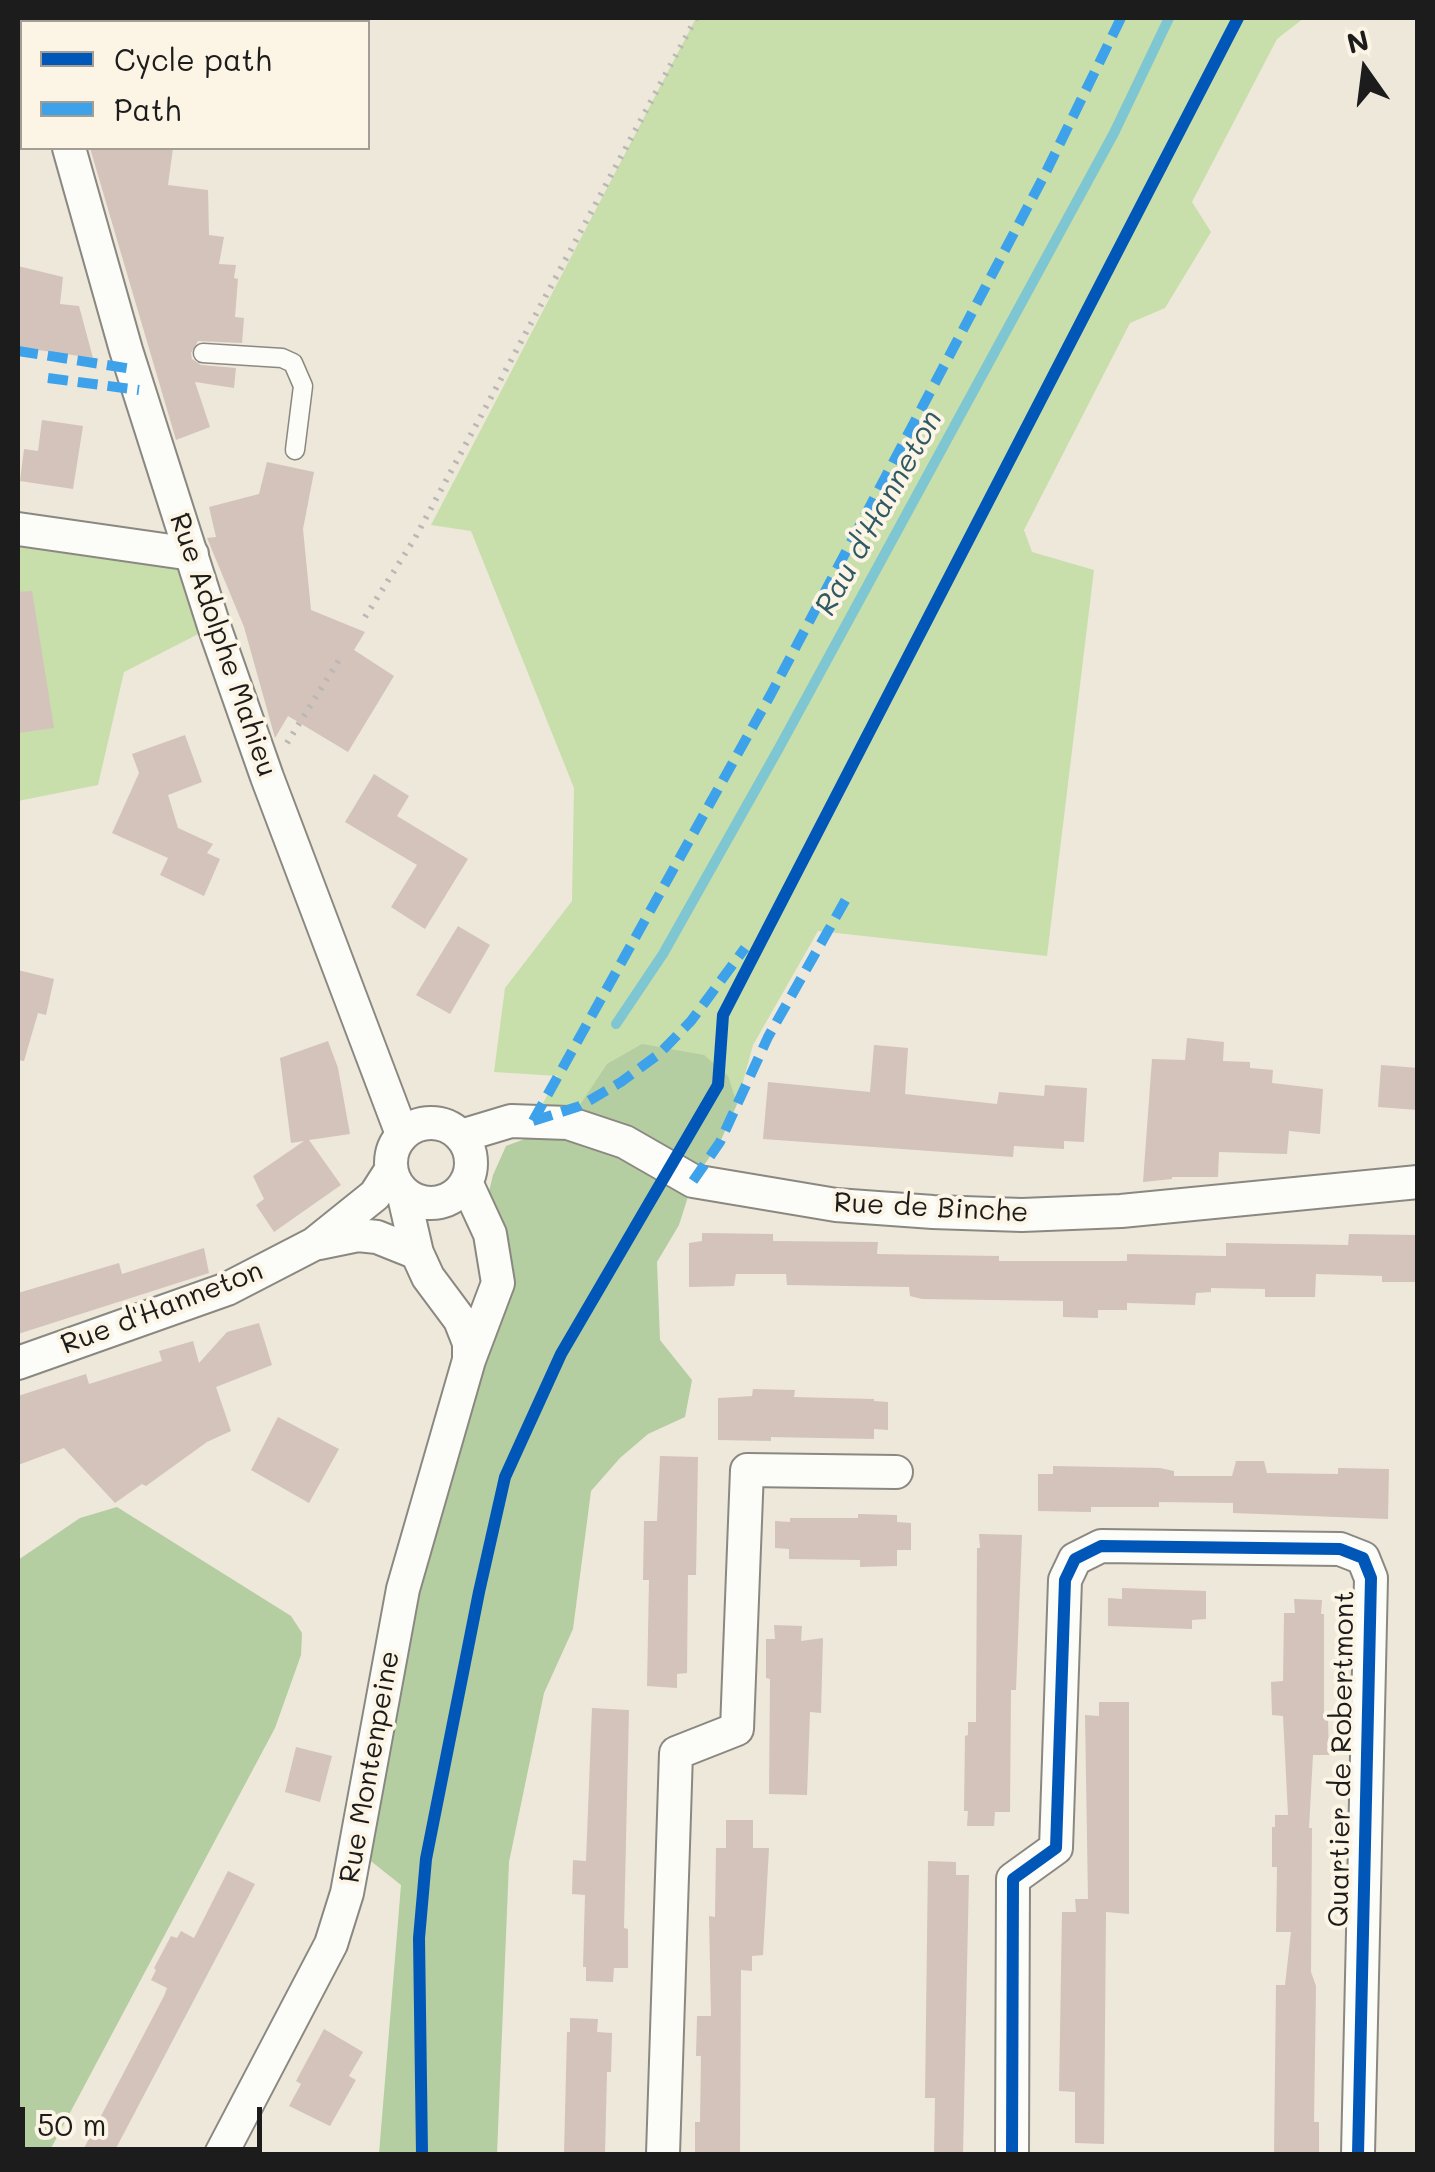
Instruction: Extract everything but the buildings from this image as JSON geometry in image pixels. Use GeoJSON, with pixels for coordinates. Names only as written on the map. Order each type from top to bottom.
{"type":"FeatureCollection","features":[{"type":"Feature","properties":{"kind":"street","name":"Rue Adolphe Mahieu"},"geometry":{"type":"LineString","coordinates":[[70,150],[135,350],[192,554],[267,777],[402,1134]]}},
{"type":"Feature","properties":{"kind":"street"},"geometry":{"type":"LineString","coordinates":[[18,530],[192,554]]}},
{"type":"Feature","properties":{"kind":"street","name":"Rue de Binche"},"geometry":{"type":"LineString","coordinates":[[460,1136],[511,1121],[568,1123],[625,1142],[693,1181],[836,1206],[933,1212],[1121,1211],[1418,1182]]}},
{"type":"Feature","properties":{"kind":"street"},"geometry":{"type":"LineString","coordinates":[[397,1181],[432,1203],[457,1193],[466,1182],[471,1158],[460,1136],[438,1123],[413,1127],[402,1134],[391,1157],[397,1181],[416,1253],[428,1277],[460,1320],[469,1360]]}},
{"type":"Feature","properties":{"kind":"street","name":"Rue d'Hanneton"},"geometry":{"type":"LineString","coordinates":[[18,1364],[227,1289],[314,1244],[397,1181]]}},
{"type":"Feature","properties":{"kind":"street","name":"Rue Montenpeine"},"geometry":{"type":"LineString","coordinates":[[221,2154],[331,1944],[340,1918],[403,1589],[469,1360],[498,1283],[490,1234],[466,1182]]}},
{"type":"Feature","properties":{"kind":"street"},"geometry":{"type":"LineString","coordinates":[[314,1244],[358,1235],[392,1240],[416,1253]]}},
{"type":"Feature","properties":{"kind":"street"},"geometry":{"type":"LineString","coordinates":[[663,2154],[676,1753],[737,1729],[747,1470],[896,1472]]}},
{"type":"Feature","properties":{"kind":"street","name":"Quartier de Robertmont"},"geometry":{"type":"LineString","coordinates":[[1012,2154],[1013,1879],[1056,1848],[1066,1580],[1075,1559],[1101,1546],[1340,1549],[1363,1558],[1371,1578],[1358,2154]]}},
{"type":"Feature","properties":{"kind":"lane"},"geometry":{"type":"LineString","coordinates":[[203,352],[282,358],[293,363],[303,386],[296,450]]}},
{"type":"Feature","properties":{"kind":"path"},"geometry":{"type":"LineString","coordinates":[[365,617],[415,538],[696,18]]}},
{"type":"Feature","properties":{"kind":"path"},"geometry":{"type":"LineString","coordinates":[[267,777],[342,655]]}},
{"type":"Feature","properties":{"kind":"green space"},"geometry":{"type":"Polygon","coordinates":[[[696,18],[1304,18],[1277,39],[1192,202],[1211,232],[1165,308],[1130,323],[1024,530],[1032,552],[1094,570],[1047,956],[818,931],[753,1045],[737,1104],[720,1142],[533,1121],[558,1076],[494,1072],[505,988],[572,901],[574,788],[471,531],[431,525],[696,18]]]}},
{"type":"Feature","properties":{"kind":"green space"},"geometry":{"type":"Polygon","coordinates":[[[18,529],[192,554],[214,626],[124,672],[98,785],[18,801],[18,529]]]}},
{"type":"Feature","properties":{"kind":"green space"},"geometry":{"type":"Polygon","coordinates":[[[642,1044],[704,1055],[728,1076],[737,1104],[720,1142],[693,1181],[679,1225],[657,1262],[660,1340],[692,1380],[685,1417],[648,1434],[591,1491],[573,1629],[544,1693],[509,1862],[497,2154],[379,2154],[401,1885],[357,1850],[391,1646],[498,1283],[487,1200],[506,1146],[568,1123],[607,1064],[642,1044]]]}},
{"type":"Feature","properties":{"kind":"green space"},"geometry":{"type":"Polygon","coordinates":[[[117,1507],[291,1616],[302,1633],[301,1655],[275,1728],[48,2154],[18,2154],[18,1560],[80,1518],[117,1507]]]}},
{"type":"Feature","properties":{"kind":"waterway","name":"Rau d'Hanneton"},"geometry":{"type":"LineString","coordinates":[[616,1024],[663,954],[779,748],[1114,133],[1169,18]]}},
{"type":"Feature","properties":{"kind":"marked path"},"geometry":{"type":"LineString","coordinates":[[533,1121],[771,694],[1044,176],[1121,18]]}},
{"type":"Feature","properties":{"kind":"marked path"},"geometry":{"type":"LineString","coordinates":[[18,351],[132,369]]}},
{"type":"Feature","properties":{"kind":"marked path"},"geometry":{"type":"LineString","coordinates":[[48,378],[139,390]]}},
{"type":"Feature","properties":{"kind":"marked path"},"geometry":{"type":"LineString","coordinates":[[693,1181],[720,1142],[768,1037],[850,892]]}},
{"type":"Feature","properties":{"kind":"marked path"},"geometry":{"type":"LineString","coordinates":[[533,1121],[580,1106],[659,1054],[691,1021],[745,948]]}},
{"type":"Feature","properties":{"kind":"cycle path"},"geometry":{"type":"LineString","coordinates":[[422,2154],[419,1938],[426,1859],[505,1477],[561,1354],[718,1085],[723,1015],[1238,18]]}},
{"type":"Feature","properties":{"kind":"cycle path"},"geometry":{"type":"LineString","coordinates":[[1012,2154],[1013,1879],[1056,1848],[1065,1580],[1075,1559],[1101,1546],[1340,1549],[1363,1558],[1371,1578],[1358,2154]]}}]}
